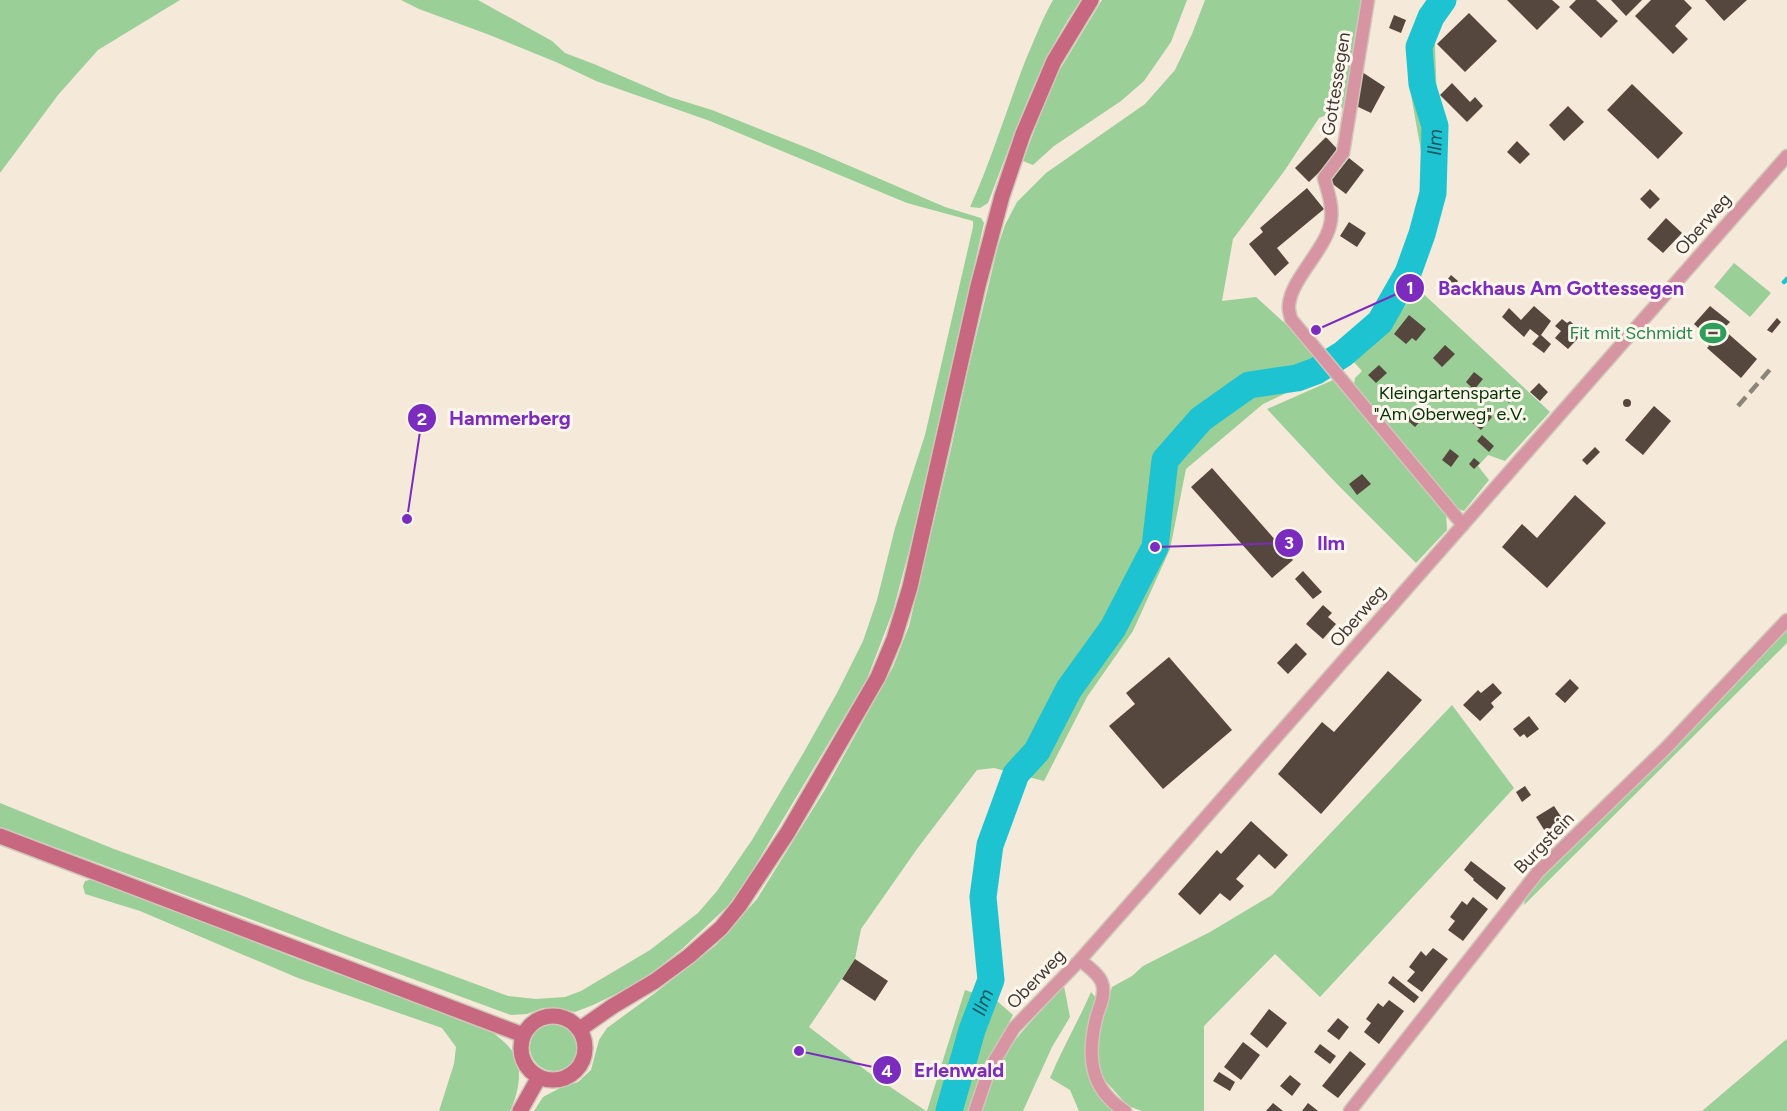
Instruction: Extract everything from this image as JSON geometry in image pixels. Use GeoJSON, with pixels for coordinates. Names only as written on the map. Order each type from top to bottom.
{"type":"FeatureCollection","features":[{"type":"Feature","properties":{"kind":"main road"},"geometry":{"type":"LineString","coordinates":[[580,1029],[655,981],[721,928],[739,906],[799,814],[878,677],[894,639],[910,587],[978,286],[1002,196],[1023,134],[1054,61],[1091,0]]}},
{"type":"Feature","properties":{"kind":"main road"},"geometry":{"type":"LineString","coordinates":[[0,836],[523,1035]]}},
{"type":"Feature","properties":{"kind":"main road"},"geometry":{"type":"LineString","coordinates":[[558,1015],[567,1018],[580,1029],[586,1050],[579,1068],[571,1075],[554,1080],[539,1077],[527,1068],[521,1046],[523,1035],[533,1022],[547,1016],[558,1015]]}},
{"type":"Feature","properties":{"kind":"main road"},"geometry":{"type":"LineString","coordinates":[[520,1111],[539,1077]]}},
{"type":"Feature","properties":{"kind":"street","name":"Gottessegen"},"geometry":{"type":"LineString","coordinates":[[1368,0],[1343,153],[1324,178],[1331,210],[1331,223],[1327,234],[1291,294],[1288,306],[1291,319],[1463,525]]}},
{"type":"Feature","properties":{"kind":"street","name":"Oberweg"},"geometry":{"type":"LineString","coordinates":[[975,1111],[989,1070],[1014,1028],[1080,960],[1787,156]]}},
{"type":"Feature","properties":{"kind":"street","name":"Burgstein"},"geometry":{"type":"LineString","coordinates":[[1350,1111],[1538,872],[1666,748],[1787,620]]}},
{"type":"Feature","properties":{"kind":"street"},"geometry":{"type":"LineString","coordinates":[[1080,960],[1102,981],[1104,992],[1091,1040],[1091,1060],[1102,1089],[1125,1111]]}},
{"type":"Feature","properties":{"kind":"green space"},"geometry":{"type":"Polygon","coordinates":[[[0,0],[180,0],[98,50],[58,95],[0,173],[0,0]]]}},
{"type":"Feature","properties":{"kind":"green space"},"geometry":{"type":"Polygon","coordinates":[[[401,0],[478,0],[552,41],[565,53],[670,97],[712,110],[815,151],[945,207],[981,218],[984,223],[911,543],[893,611],[867,679],[746,881],[729,905],[682,949],[639,983],[575,1012],[543,1008],[527,1014],[511,1015],[0,827],[0,803],[114,849],[508,996],[536,999],[565,997],[581,991],[650,950],[698,913],[717,891],[752,840],[804,752],[863,641],[877,600],[895,528],[925,435],[973,221],[907,203],[710,121],[596,81],[556,62],[401,0]]]}},
{"type":"Feature","properties":{"kind":"green space"},"geometry":{"type":"Polygon","coordinates":[[[1053,0],[1081,0],[1066,23],[1040,73],[988,203],[980,208],[970,207],[1026,59],[1053,0]]]}},
{"type":"Feature","properties":{"kind":"green space"},"geometry":{"type":"Polygon","coordinates":[[[1102,0],[1187,0],[1171,42],[1144,81],[1121,101],[1054,146],[1033,165],[1023,161],[1059,71],[1102,0]]]}},
{"type":"Feature","properties":{"kind":"green space"},"geometry":{"type":"Polygon","coordinates":[[[1205,0],[1363,0],[1345,107],[1319,118],[1285,170],[1233,239],[1222,301],[1256,297],[1302,339],[1319,361],[1314,363],[1326,374],[1263,404],[1186,469],[1170,549],[1133,631],[1087,697],[1044,781],[994,768],[977,770],[917,849],[861,929],[855,959],[809,1027],[868,1072],[926,1111],[534,1111],[543,1097],[578,1082],[591,1070],[599,1040],[607,1028],[716,945],[757,899],[826,788],[893,667],[909,626],[967,374],[1005,225],[1017,202],[1046,173],[1145,104],[1175,70],[1205,0]]]}},
{"type":"Feature","properties":{"kind":"green space"},"geometry":{"type":"Polygon","coordinates":[[[1429,0],[1455,0],[1434,20],[1438,130],[1423,162],[1408,78],[1420,14],[1429,0]]]}},
{"type":"Feature","properties":{"kind":"green space"},"geometry":{"type":"Polygon","coordinates":[[[1734,263],[1771,293],[1750,317],[1714,287],[1734,263]]]}},
{"type":"Feature","properties":{"kind":"green space","name":"Kleingartensparte \"Am Oberweg\" e.V."},"geometry":{"type":"Polygon","coordinates":[[[1416,287],[1550,412],[1505,461],[1488,455],[1478,466],[1489,480],[1464,511],[1452,507],[1354,384],[1355,378],[1362,371],[1352,360],[1381,338],[1412,297],[1416,287]]]}},
{"type":"Feature","properties":{"kind":"green space"},"geometry":{"type":"Polygon","coordinates":[[[1333,380],[1446,513],[1447,530],[1416,563],[1336,483],[1267,409],[1333,380]]]}},
{"type":"Feature","properties":{"kind":"green space"},"geometry":{"type":"Polygon","coordinates":[[[1787,627],[1787,643],[1524,905],[1526,892],[1787,627]]]}},
{"type":"Feature","properties":{"kind":"green space"},"geometry":{"type":"Polygon","coordinates":[[[1452,705],[1514,788],[1320,997],[1275,954],[1204,1026],[1204,1111],[1142,1111],[1128,1106],[1100,1075],[1095,1047],[1112,987],[1132,976],[1143,966],[1210,932],[1272,895],[1452,705]]]}},
{"type":"Feature","properties":{"kind":"green space"},"geometry":{"type":"Polygon","coordinates":[[[93,879],[491,1031],[509,1047],[519,1070],[518,1087],[510,1111],[439,1111],[454,1064],[456,1047],[442,1028],[298,978],[140,911],[85,894],[83,886],[85,881],[93,879]]]}},
{"type":"Feature","properties":{"kind":"green space"},"geometry":{"type":"Polygon","coordinates":[[[1064,986],[1070,1017],[1052,1047],[1023,1111],[981,1111],[996,1072],[1008,1050],[1064,986]]]}},
{"type":"Feature","properties":{"kind":"green space"},"geometry":{"type":"Polygon","coordinates":[[[965,990],[997,1001],[1013,1015],[984,1069],[968,1111],[927,1111],[965,990]]]}},
{"type":"Feature","properties":{"kind":"green space"},"geometry":{"type":"Polygon","coordinates":[[[1091,992],[1096,998],[1086,1045],[1088,1073],[1093,1086],[1116,1111],[1079,1111],[1070,1090],[1050,1078],[1091,992]]]}},
{"type":"Feature","properties":{"kind":"green space"},"geometry":{"type":"Polygon","coordinates":[[[549,1023],[559,1023],[574,1033],[578,1047],[577,1056],[568,1067],[559,1071],[549,1071],[534,1061],[530,1052],[530,1042],[540,1027],[549,1023]]]}},
{"type":"Feature","properties":{"kind":"green space"},"geometry":{"type":"Polygon","coordinates":[[[1787,1039],[1787,1111],[1702,1111],[1782,1043],[1787,1039]]]}},
{"type":"Feature","properties":{"kind":"building"},"geometry":{"type":"Polygon","coordinates":[[[1507,0],[1552,0],[1560,7],[1537,30],[1507,0]]]}},
{"type":"Feature","properties":{"kind":"building"},"geometry":{"type":"Polygon","coordinates":[[[1576,0],[1596,0],[1618,21],[1601,38],[1569,7],[1576,0]]]}},
{"type":"Feature","properties":{"kind":"building"},"geometry":{"type":"Polygon","coordinates":[[[1611,0],[1642,0],[1626,16],[1611,0]]]}},
{"type":"Feature","properties":{"kind":"building"},"geometry":{"type":"Polygon","coordinates":[[[1651,0],[1684,0],[1692,8],[1675,26],[1688,39],[1673,54],[1635,16],[1651,0]]]}},
{"type":"Feature","properties":{"kind":"building"},"geometry":{"type":"Polygon","coordinates":[[[1705,0],[1747,0],[1724,21],[1705,0]]]}},
{"type":"Feature","properties":{"kind":"building"},"geometry":{"type":"Polygon","coordinates":[[[1469,13],[1497,41],[1465,72],[1437,44],[1469,13]]]}},
{"type":"Feature","properties":{"kind":"building"},"geometry":{"type":"Polygon","coordinates":[[[1394,15],[1406,20],[1401,33],[1389,28],[1394,15]]]}},
{"type":"Feature","properties":{"kind":"building"},"geometry":{"type":"Polygon","coordinates":[[[1362,72],[1385,87],[1371,113],[1354,105],[1362,72]]]}},
{"type":"Feature","properties":{"kind":"building"},"geometry":{"type":"Polygon","coordinates":[[[1452,83],[1470,102],[1475,97],[1483,106],[1467,122],[1440,95],[1452,83]]]}},
{"type":"Feature","properties":{"kind":"building"},"geometry":{"type":"Polygon","coordinates":[[[1632,84],[1683,133],[1658,159],[1607,110],[1632,84]]]}},
{"type":"Feature","properties":{"kind":"building"},"geometry":{"type":"Polygon","coordinates":[[[1568,106],[1584,122],[1564,141],[1549,125],[1568,106]]]}},
{"type":"Feature","properties":{"kind":"building"},"geometry":{"type":"Polygon","coordinates":[[[1326,137],[1340,152],[1309,182],[1295,168],[1326,137]]]}},
{"type":"Feature","properties":{"kind":"building"},"geometry":{"type":"Polygon","coordinates":[[[1517,141],[1530,154],[1520,164],[1507,152],[1517,141]]]}},
{"type":"Feature","properties":{"kind":"building"},"geometry":{"type":"Polygon","coordinates":[[[1349,158],[1364,170],[1346,194],[1330,182],[1349,158]]]}},
{"type":"Feature","properties":{"kind":"building"},"geometry":{"type":"Polygon","coordinates":[[[1307,188],[1324,209],[1277,248],[1289,263],[1275,276],[1249,244],[1263,232],[1260,228],[1307,188]]]}},
{"type":"Feature","properties":{"kind":"building"},"geometry":{"type":"Polygon","coordinates":[[[1650,189],[1660,199],[1650,209],[1640,199],[1650,189]]]}},
{"type":"Feature","properties":{"kind":"building"},"geometry":{"type":"Polygon","coordinates":[[[1666,218],[1682,233],[1663,253],[1647,239],[1666,218]]]}},
{"type":"Feature","properties":{"kind":"building"},"geometry":{"type":"Polygon","coordinates":[[[1349,222],[1366,233],[1357,247],[1340,236],[1349,222]]]}},
{"type":"Feature","properties":{"kind":"building"},"geometry":{"type":"Polygon","coordinates":[[[1451,275],[1458,281],[1449,292],[1442,286],[1451,275]]]}},
{"type":"Feature","properties":{"kind":"building"},"geometry":{"type":"Polygon","coordinates":[[[1534,306],[1551,321],[1541,335],[1551,344],[1544,353],[1532,344],[1539,336],[1530,329],[1524,337],[1502,317],[1509,308],[1521,320],[1534,306]]]}},
{"type":"Feature","properties":{"kind":"building"},"geometry":{"type":"Polygon","coordinates":[[[1710,306],[1730,322],[1723,329],[1757,359],[1741,378],[1707,348],[1709,346],[1704,341],[1708,337],[1694,324],[1710,306]]]}},
{"type":"Feature","properties":{"kind":"building"},"geometry":{"type":"Polygon","coordinates":[[[1409,315],[1426,329],[1416,341],[1412,338],[1406,344],[1394,334],[1409,315]]]}},
{"type":"Feature","properties":{"kind":"building"},"geometry":{"type":"Polygon","coordinates":[[[1777,318],[1781,322],[1772,333],[1767,330],[1777,318]]]}},
{"type":"Feature","properties":{"kind":"building"},"geometry":{"type":"Polygon","coordinates":[[[1562,319],[1567,323],[1570,321],[1583,333],[1568,349],[1555,338],[1561,331],[1555,326],[1562,319]]]}},
{"type":"Feature","properties":{"kind":"building"},"geometry":{"type":"Polygon","coordinates":[[[1316,323],[1323,329],[1317,337],[1309,330],[1316,323]]]}},
{"type":"Feature","properties":{"kind":"building"},"geometry":{"type":"Polygon","coordinates":[[[1445,345],[1455,354],[1442,367],[1433,358],[1445,345]]]}},
{"type":"Feature","properties":{"kind":"building"},"geometry":{"type":"Polygon","coordinates":[[[1379,365],[1387,373],[1376,383],[1368,375],[1379,365]]]}},
{"type":"Feature","properties":{"kind":"building"},"geometry":{"type":"Polygon","coordinates":[[[1474,372],[1483,379],[1474,390],[1466,382],[1474,372]]]}},
{"type":"Feature","properties":{"kind":"building"},"geometry":{"type":"Polygon","coordinates":[[[1539,383],[1548,392],[1540,401],[1530,392],[1539,383]]]}},
{"type":"Feature","properties":{"kind":"building"},"geometry":{"type":"Polygon","coordinates":[[[1508,384],[1518,393],[1509,403],[1499,394],[1508,384]]]}},
{"type":"Feature","properties":{"kind":"building"},"geometry":{"type":"Polygon","coordinates":[[[1627,399],[1631,403],[1627,407],[1623,403],[1627,399]]]}},
{"type":"Feature","properties":{"kind":"building"},"geometry":{"type":"Polygon","coordinates":[[[1654,406],[1671,421],[1643,455],[1625,440],[1654,406]]]}},
{"type":"Feature","properties":{"kind":"building"},"geometry":{"type":"Polygon","coordinates":[[[1416,408],[1425,416],[1415,427],[1406,419],[1416,408]]]}},
{"type":"Feature","properties":{"kind":"building"},"geometry":{"type":"Polygon","coordinates":[[[1483,409],[1492,417],[1481,430],[1471,422],[1483,409]]]}},
{"type":"Feature","properties":{"kind":"building"},"geometry":{"type":"Polygon","coordinates":[[[1482,435],[1494,446],[1489,452],[1477,441],[1482,435]]]}},
{"type":"Feature","properties":{"kind":"building"},"geometry":{"type":"Polygon","coordinates":[[[1595,447],[1600,452],[1587,465],[1582,460],[1595,447]]]}},
{"type":"Feature","properties":{"kind":"building"},"geometry":{"type":"Polygon","coordinates":[[[1450,449],[1459,456],[1451,467],[1442,460],[1450,449]]]}},
{"type":"Feature","properties":{"kind":"building"},"geometry":{"type":"Polygon","coordinates":[[[1474,458],[1480,463],[1474,469],[1469,464],[1474,458]]]}},
{"type":"Feature","properties":{"kind":"building"},"geometry":{"type":"Polygon","coordinates":[[[1212,468],[1293,560],[1272,578],[1191,487],[1212,468]]]}},
{"type":"Feature","properties":{"kind":"building"},"geometry":{"type":"Polygon","coordinates":[[[1362,474],[1371,484],[1357,495],[1349,484],[1362,474]]]}},
{"type":"Feature","properties":{"kind":"building"},"geometry":{"type":"Polygon","coordinates":[[[1575,495],[1606,523],[1547,588],[1502,547],[1522,524],[1537,538],[1575,495]]]}},
{"type":"Feature","properties":{"kind":"building"},"geometry":{"type":"Polygon","coordinates":[[[1303,571],[1322,592],[1313,599],[1295,579],[1303,571]]]}},
{"type":"Feature","properties":{"kind":"building"},"geometry":{"type":"Polygon","coordinates":[[[1323,605],[1332,613],[1328,617],[1336,624],[1323,639],[1306,624],[1323,605]]]}},
{"type":"Feature","properties":{"kind":"building"},"geometry":{"type":"Polygon","coordinates":[[[1296,643],[1307,654],[1288,674],[1277,663],[1296,643]]]}},
{"type":"Feature","properties":{"kind":"building"},"geometry":{"type":"Polygon","coordinates":[[[1169,657],[1232,730],[1163,789],[1109,726],[1135,704],[1126,693],[1169,657]]]}},
{"type":"Feature","properties":{"kind":"building"},"geometry":{"type":"Polygon","coordinates":[[[1388,671],[1422,700],[1321,814],[1278,774],[1322,722],[1334,732],[1388,671]]]}},
{"type":"Feature","properties":{"kind":"building"},"geometry":{"type":"Polygon","coordinates":[[[1570,679],[1579,688],[1565,703],[1555,694],[1570,679]]]}},
{"type":"Feature","properties":{"kind":"building"},"geometry":{"type":"Polygon","coordinates":[[[1493,683],[1502,693],[1491,703],[1494,707],[1480,721],[1463,705],[1478,690],[1481,693],[1493,683]]]}},
{"type":"Feature","properties":{"kind":"building"},"geometry":{"type":"Polygon","coordinates":[[[1529,716],[1539,729],[1527,738],[1524,734],[1520,737],[1513,729],[1529,716]]]}},
{"type":"Feature","properties":{"kind":"building"},"geometry":{"type":"Polygon","coordinates":[[[1525,786],[1531,795],[1522,802],[1516,792],[1525,786]]]}},
{"type":"Feature","properties":{"kind":"building"},"geometry":{"type":"Polygon","coordinates":[[[1554,806],[1564,821],[1546,833],[1536,817],[1554,806]]]}},
{"type":"Feature","properties":{"kind":"building"},"geometry":{"type":"Polygon","coordinates":[[[1251,821],[1288,855],[1275,869],[1259,854],[1236,879],[1244,886],[1230,901],[1220,893],[1200,915],[1178,894],[1217,850],[1221,854],[1251,821]]]}},
{"type":"Feature","properties":{"kind":"building"},"geometry":{"type":"Polygon","coordinates":[[[1471,861],[1506,888],[1497,900],[1464,870],[1471,861]]]}},
{"type":"Feature","properties":{"kind":"building"},"geometry":{"type":"Polygon","coordinates":[[[1473,897],[1488,909],[1463,941],[1448,930],[1455,921],[1450,917],[1462,901],[1467,905],[1473,897]]]}},
{"type":"Feature","properties":{"kind":"building"},"geometry":{"type":"Polygon","coordinates":[[[1433,948],[1448,959],[1422,992],[1407,981],[1415,972],[1409,967],[1421,951],[1426,956],[1433,948]]]}},
{"type":"Feature","properties":{"kind":"building"},"geometry":{"type":"Polygon","coordinates":[[[855,959],[888,981],[875,1001],[842,979],[855,959]]]}},
{"type":"Feature","properties":{"kind":"building"},"geometry":{"type":"Polygon","coordinates":[[[1393,976],[1419,997],[1414,1003],[1388,983],[1393,976]]]}},
{"type":"Feature","properties":{"kind":"building"},"geometry":{"type":"Polygon","coordinates":[[[1389,1000],[1404,1011],[1379,1044],[1364,1032],[1371,1023],[1366,1019],[1378,1003],[1383,1007],[1389,1000]]]}},
{"type":"Feature","properties":{"kind":"building"},"geometry":{"type":"Polygon","coordinates":[[[1269,1009],[1287,1023],[1267,1048],[1250,1034],[1269,1009]]]}},
{"type":"Feature","properties":{"kind":"building"},"geometry":{"type":"Polygon","coordinates":[[[1338,1018],[1349,1027],[1339,1040],[1327,1031],[1338,1018]]]}},
{"type":"Feature","properties":{"kind":"building"},"geometry":{"type":"Polygon","coordinates":[[[1243,1042],[1260,1055],[1241,1080],[1224,1067],[1243,1042]]]}},
{"type":"Feature","properties":{"kind":"building"},"geometry":{"type":"Polygon","coordinates":[[[1320,1044],[1336,1056],[1330,1064],[1314,1052],[1320,1044]]]}},
{"type":"Feature","properties":{"kind":"building"},"geometry":{"type":"Polygon","coordinates":[[[1350,1051],[1366,1064],[1338,1098],[1322,1086],[1350,1051]]]}},
{"type":"Feature","properties":{"kind":"building"},"geometry":{"type":"Polygon","coordinates":[[[1219,1072],[1235,1082],[1230,1091],[1213,1081],[1219,1072]]]}},
{"type":"Feature","properties":{"kind":"building"},"geometry":{"type":"Polygon","coordinates":[[[1290,1075],[1301,1084],[1292,1096],[1280,1086],[1290,1075]]]}},
{"type":"Feature","properties":{"kind":"building"},"geometry":{"type":"Polygon","coordinates":[[[1273,1103],[1283,1111],[1266,1111],[1273,1103]]]}},
{"type":"Feature","properties":{"kind":"building"},"geometry":{"type":"Polygon","coordinates":[[[1308,1103],[1318,1111],[1302,1111],[1308,1103]]]}},
{"type":"Feature","properties":{"kind":"waterway","name":"Ilm"},"geometry":{"type":"LineString","coordinates":[[949,1111],[972,1030],[991,980],[983,897],[990,845],[1016,774],[1037,751],[1069,689],[1113,628],[1155,547],[1165,460],[1201,419],[1249,385],[1297,378],[1316,371],[1343,354],[1380,322],[1408,273],[1433,193],[1435,126],[1422,84],[1419,47],[1431,17],[1443,0]]}},
{"type":"Feature","properties":{"kind":"waterway"},"geometry":{"type":"LineString","coordinates":[[1784,282],[1787,279]]}},
{"type":"Feature","properties":{"kind":"railway"},"geometry":{"type":"LineString","coordinates":[[1738,406],[1773,366]]}},
{"type":"Feature","properties":{"kind":"place","name":"Backhaus Am Gottessegen"},"geometry":{"type":"Point","coordinates":[1316,330]}},
{"type":"Feature","properties":{"kind":"place","name":"Fit mit Schmidt"},"geometry":{"type":"Point","coordinates":[1713,333]}},
{"type":"Feature","properties":{"kind":"place","name":"Hammerberg"},"geometry":{"type":"Point","coordinates":[407,519]}},
{"type":"Feature","properties":{"kind":"place","name":"Ilm"},"geometry":{"type":"Point","coordinates":[1155,547]}},
{"type":"Feature","properties":{"kind":"place","name":"Erlenwald"},"geometry":{"type":"Point","coordinates":[799,1051]}}]}
